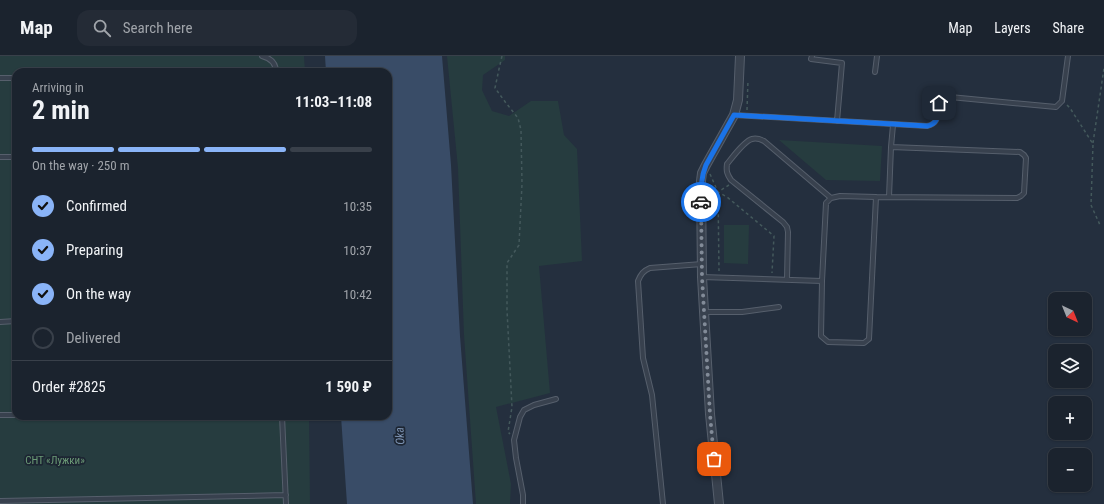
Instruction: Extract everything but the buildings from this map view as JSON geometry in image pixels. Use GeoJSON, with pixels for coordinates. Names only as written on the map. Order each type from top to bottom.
{"type":"FeatureCollection","features":[{"type":"Feature","properties":{"kind":"street"},"geometry":{"type":"LineString","coordinates":[[719,504],[710,414],[702,277],[701,181],[702,173],[706,165],[734,115],[738,100],[740,56]]}},
{"type":"Feature","properties":{"kind":"lane"},"geometry":{"type":"LineString","coordinates":[[262,56],[272,60],[276,68]]}},
{"type":"Feature","properties":{"kind":"lane"},"geometry":{"type":"LineString","coordinates":[[812,56],[812,59],[842,63],[837,121]]}},
{"type":"Feature","properties":{"kind":"lane"},"geometry":{"type":"LineString","coordinates":[[875,72],[877,56]]}},
{"type":"Feature","properties":{"kind":"lane"},"geometry":{"type":"LineString","coordinates":[[734,115],[927,126],[933,125],[936,121],[939,103],[950,97],[1056,106],[1062,101],[1068,56]]}},
{"type":"Feature","properties":{"kind":"lane"},"geometry":{"type":"LineString","coordinates":[[0,78],[12,78]]}},
{"type":"Feature","properties":{"kind":"lane"},"geometry":{"type":"LineString","coordinates":[[889,197],[893,125]]}},
{"type":"Feature","properties":{"kind":"lane"},"geometry":{"type":"LineString","coordinates":[[787,279],[787,227],[783,222],[731,180],[727,174],[727,164],[747,141],[757,138],[764,140],[831,198]]}},
{"type":"Feature","properties":{"kind":"lane"},"geometry":{"type":"LineString","coordinates":[[876,197],[869,339],[864,343],[828,342],[821,336],[822,281],[826,204],[831,198],[840,196],[1018,198],[1024,193],[1026,158],[1020,152],[891,147]]}},
{"type":"Feature","properties":{"kind":"lane"},"geometry":{"type":"LineString","coordinates":[[0,157],[12,157]]}},
{"type":"Feature","properties":{"kind":"lane"},"geometry":{"type":"LineString","coordinates":[[663,504],[652,395],[643,358],[638,281],[641,274],[650,268],[702,264]]}},
{"type":"Feature","properties":{"kind":"lane"},"geometry":{"type":"LineString","coordinates":[[702,277],[822,281]]}},
{"type":"Feature","properties":{"kind":"lane"},"geometry":{"type":"LineString","coordinates":[[704,312],[742,312],[779,307]]}},
{"type":"Feature","properties":{"kind":"lane"},"geometry":{"type":"LineString","coordinates":[[0,322],[12,321]]}},
{"type":"Feature","properties":{"kind":"lane"},"geometry":{"type":"LineString","coordinates":[[523,504],[523,495],[514,440],[520,417],[524,410],[534,405],[556,399]]}},
{"type":"Feature","properties":{"kind":"lane"},"geometry":{"type":"LineString","coordinates":[[0,415],[12,414]]}},
{"type":"Feature","properties":{"kind":"lane"},"geometry":{"type":"LineString","coordinates":[[282,420],[286,504]]}},
{"type":"Feature","properties":{"kind":"lane"},"geometry":{"type":"LineString","coordinates":[[0,501],[286,495]]}},
{"type":"Feature","properties":{"kind":"path"},"geometry":{"type":"LineString","coordinates":[[502,56],[495,88],[518,118],[521,130],[522,184],[519,245],[507,263],[507,310],[512,407],[508,432],[514,440]]}},
{"type":"Feature","properties":{"kind":"path"},"geometry":{"type":"LineString","coordinates":[[1100,225],[1091,205],[1093,144],[1104,68]]}},
{"type":"Feature","properties":{"kind":"path"},"geometry":{"type":"LineString","coordinates":[[1062,101],[1070,108],[1093,144]]}},
{"type":"Feature","properties":{"kind":"path"},"geometry":{"type":"LineString","coordinates":[[734,182],[718,192],[727,197],[774,236],[772,279]]}},
{"type":"Feature","properties":{"kind":"green space","name":"СНТ «Лужки»"},"geometry":{"type":"Polygon","coordinates":[[[0,56],[304,56],[305,68],[12,68],[12,420],[309,420],[310,504],[0,504],[0,56]]]}},
{"type":"Feature","properties":{"kind":"green space"},"geometry":{"type":"Polygon","coordinates":[[[447,56],[505,56],[505,60],[483,75],[482,90],[492,111],[509,116],[531,101],[558,101],[564,135],[577,149],[582,261],[539,266],[550,393],[496,407],[511,484],[510,504],[476,504],[464,335],[458,168],[447,56]]]}},
{"type":"Feature","properties":{"kind":"green space"},"geometry":{"type":"Polygon","coordinates":[[[779,140],[882,146],[880,181],[826,180],[779,140]]]}},
{"type":"Feature","properties":{"kind":"green space"},"geometry":{"type":"Polygon","coordinates":[[[724,225],[749,225],[748,264],[724,263],[724,225]]]}},
{"type":"Feature","properties":{"kind":"water","name":"Oka"},"geometry":{"type":"Polygon","coordinates":[[[325,56],[442,56],[451,165],[460,336],[473,504],[347,504],[341,420],[392,420],[392,68],[326,68],[325,56]]]}},
{"type":"Feature","properties":{"kind":"way so far"},"geometry":{"type":"LineString","coordinates":[[701,202],[702,277],[714,459]]}},
{"type":"Feature","properties":{"kind":"route"},"geometry":{"type":"LineString","coordinates":[[701,202],[702,173],[734,115],[927,126],[933,125],[936,121],[939,103]]}}]}
